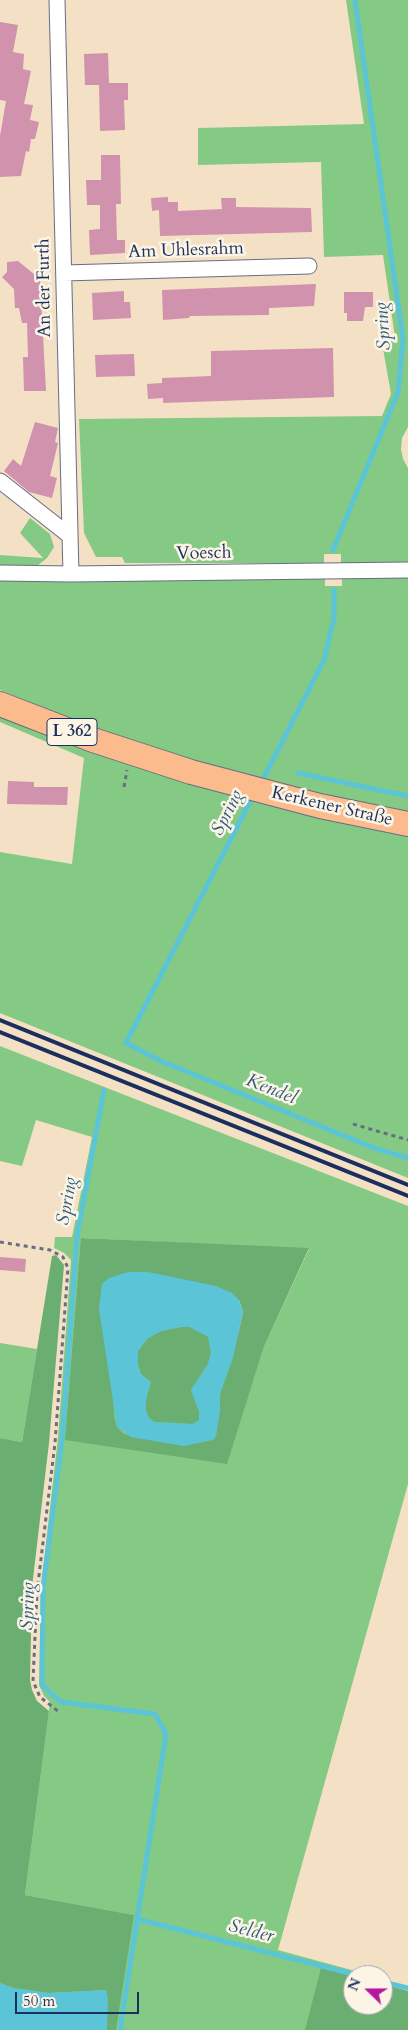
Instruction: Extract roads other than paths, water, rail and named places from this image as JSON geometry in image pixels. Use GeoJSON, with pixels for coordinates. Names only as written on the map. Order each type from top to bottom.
{"type":"FeatureCollection","features":[{"type":"Feature","properties":{"kind":"main road","name":"Kerkener Straße"},"geometry":{"type":"LineString","coordinates":[[0,704],[144,758],[271,794],[408,824]]}},
{"type":"Feature","properties":{"kind":"street","name":"An der Furth"},"geometry":{"type":"LineString","coordinates":[[57,0],[71,574]]}},
{"type":"Feature","properties":{"kind":"street","name":"Am Uhlesrahm"},"geometry":{"type":"LineString","coordinates":[[64,273],[309,266]]}},
{"type":"Feature","properties":{"kind":"street"},"geometry":{"type":"LineString","coordinates":[[0,481],[70,536]]}},
{"type":"Feature","properties":{"kind":"street","name":"Voesch"},"geometry":{"type":"LineString","coordinates":[[0,573],[71,574],[408,570]]}},
{"type":"Feature","properties":{"kind":"water"},"geometry":{"type":"Polygon","coordinates":[[[128,1272],[148,1272],[216,1286],[232,1293],[239,1300],[243,1312],[233,1357],[220,1394],[220,1411],[216,1436],[213,1440],[184,1446],[131,1437],[117,1427],[99,1309],[102,1284],[109,1278],[128,1272]],[[190,1327],[161,1331],[148,1338],[138,1351],[138,1365],[141,1374],[151,1382],[146,1399],[146,1411],[149,1418],[154,1422],[193,1424],[199,1420],[199,1411],[191,1390],[208,1364],[211,1352],[208,1337],[190,1327]]]}},
{"type":"Feature","properties":{"kind":"water"},"geometry":{"type":"Polygon","coordinates":[[[0,1983],[13,1988],[49,1993],[106,1990],[108,1999],[107,2030],[0,2030],[0,1983]]]}},
{"type":"Feature","properties":{"kind":"waterway","name":"Spring"},"geometry":{"type":"LineString","coordinates":[[333,550],[398,392],[403,339],[355,0]]}},
{"type":"Feature","properties":{"kind":"waterway","name":"Spring"},"geometry":{"type":"LineString","coordinates":[[260,785],[324,660],[334,618],[334,590]]}},
{"type":"Feature","properties":{"kind":"waterway"},"geometry":{"type":"LineString","coordinates":[[298,773],[408,796]]}},
{"type":"Feature","properties":{"kind":"waterway","name":"Kendel"},"geometry":{"type":"LineString","coordinates":[[254,794],[126,1043],[161,1061],[374,1148],[408,1158]]}},
{"type":"Feature","properties":{"kind":"waterway","name":"Spring"},"geometry":{"type":"LineString","coordinates":[[104,1090],[77,1236],[62,1441],[43,1588],[42,1685],[61,1702],[155,1714],[166,1734],[120,2030]]}},
{"type":"Feature","properties":{"kind":"waterway","name":"Selder"},"geometry":{"type":"LineString","coordinates":[[137,1919],[343,1971]]}},
{"type":"Feature","properties":{"kind":"waterway","name":"Selder"},"geometry":{"type":"LineString","coordinates":[[393,1984],[408,1988]]}},
{"type":"Feature","properties":{"kind":"railway"},"geometry":{"type":"LineString","coordinates":[[0,1020],[408,1185]]}},
{"type":"Feature","properties":{"kind":"railway"},"geometry":{"type":"LineString","coordinates":[[0,1032],[408,1196]]}}]}
